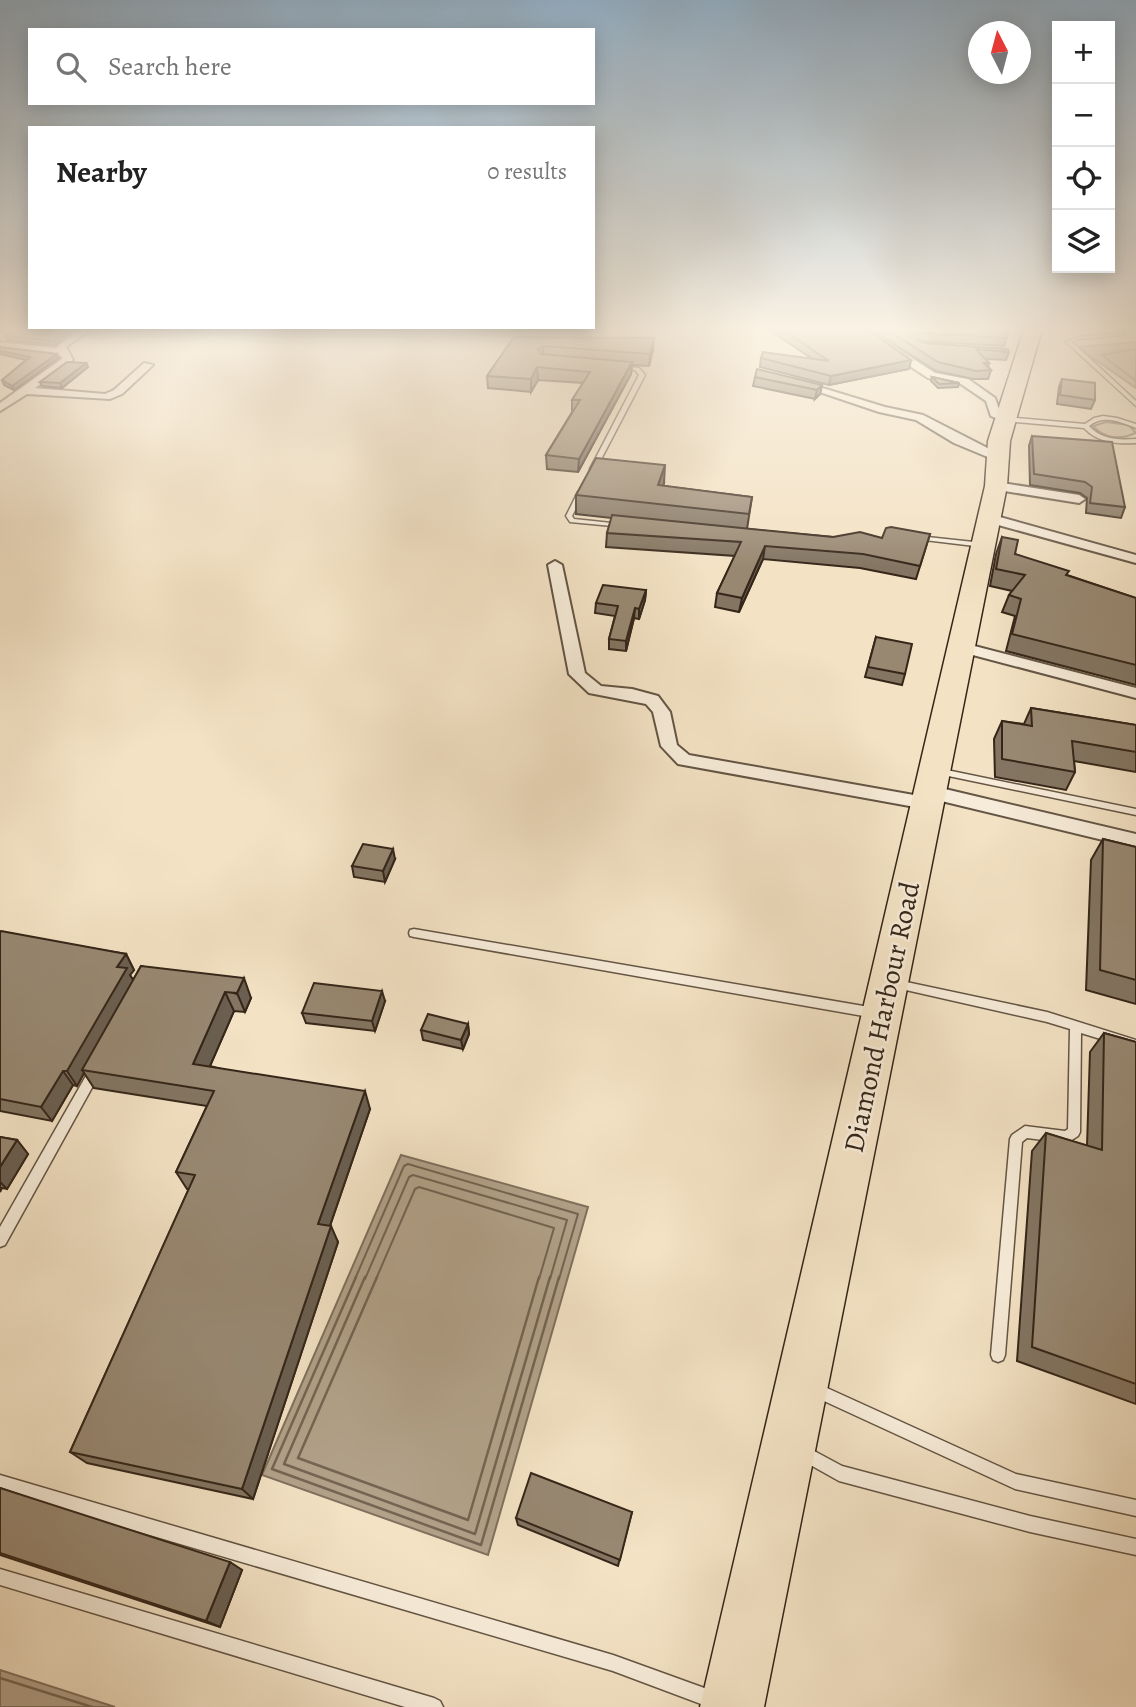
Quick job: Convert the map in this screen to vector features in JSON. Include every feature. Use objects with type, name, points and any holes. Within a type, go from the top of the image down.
[{"type":"highway","name":"Diamond Harbour Road","points":[[732,1707],[1010,409]]},
{"type":"street","points":[[879,409],[919,416],[958,439],[994,485],[1136,559]]},
{"type":"street","points":[[993,409],[994,485]]},
{"type":"street","points":[[994,485],[1079,499]]},
{"type":"street","points":[[555,565],[577,674],[587,687],[602,693],[652,700],[660,709],[667,744],[672,754],[684,760],[929,786],[1136,830]]},
{"type":"street","points":[[959,647],[1136,694]]},
{"type":"street","points":[[929,786],[1136,841]]},
{"type":"lane","points":[[588,477],[624,409]]},
{"type":"lane","points":[[908,537],[1100,418],[1134,424]]},
{"type":"lane","points":[[1086,426],[1091,433],[1106,439],[1136,441]]},
{"type":"lane","points":[[582,489],[569,516],[572,521],[627,526]]},
{"type":"lane","points":[[929,786],[1136,812]]},
{"type":"lane","points":[[414,933],[886,998],[1008,1007],[1136,1045]]},
{"type":"lane","points":[[998,1355],[1016,1139],[1025,1132],[1067,1137],[1074,1132],[1076,1026]]},
{"type":"lane","points":[[0,1240],[98,1065]]},
{"type":"lane","points":[[803,1384],[1015,1481],[1136,1507]]},
{"type":"lane","points":[[790,1446],[839,1473],[1030,1524],[1136,1547]]},
{"type":"lane","points":[[0,1483],[613,1663],[732,1707]]},
{"type":"lane","points":[[0,1577],[434,1707]]},
{"type":"shaded area","points":[[1106,422],[1129,425],[1136,433],[1113,437],[1102,434],[1093,426]]},
{"type":"water","points":[[401,1155],[588,1207],[488,1555],[262,1475]]},
{"type":"water","points":[[0,1670],[115,1707],[0,1707]]},
{"type":"building","points":[[575,409],[607,409],[579,459],[546,455]]},
{"type":"building","points":[[1032,436],[1112,442],[1125,507],[1090,503],[1092,487],[1085,482],[1034,474]]},
{"type":"building","points":[[596,458],[665,465],[658,485],[752,497],[749,514],[576,495]]},
{"type":"building","points":[[612,515],[833,537],[860,532],[882,538],[886,528],[891,527],[930,534],[920,566],[863,554],[765,546],[742,598],[717,593],[741,542],[607,533]]},
{"type":"building","points":[[1002,537],[1018,540],[1015,554],[1069,571],[1066,575],[1136,598],[1136,665],[1012,634],[1021,599],[1009,595],[1025,575],[996,569]]},
{"type":"building","points":[[603,585],[646,590],[639,609],[635,608],[626,641],[609,639],[618,606],[596,603]]},
{"type":"building","points":[[876,637],[912,644],[905,674],[868,667]]},
{"type":"building","points":[[1031,708],[1136,725],[1136,752],[1072,741],[1075,772],[1002,759],[1002,721],[1032,726]]},
{"type":"building","points":[[1103,839],[1136,847],[1136,980],[1100,970]]},
{"type":"building","points":[[363,844],[393,849],[383,871],[352,866]]},
{"type":"building","points":[[1,931],[126,954],[117,967],[127,968],[67,1071],[63,1071],[41,1107],[0,1099]]},
{"type":"building","points":[[141,966],[244,978],[237,993],[225,992],[193,1064],[365,1091],[318,1224],[331,1226],[242,1489],[70,1452],[195,1175],[176,1172],[214,1091],[82,1070]]},
{"type":"building","points":[[314,983],[382,991],[372,1021],[302,1013]]},
{"type":"building","points":[[428,1014],[468,1024],[461,1040],[421,1030]]},
{"type":"building","points":[[1104,1033],[1136,1042],[1136,1384],[1032,1347],[1046,1133],[1102,1150]]},
{"type":"building","points":[[0,1137],[17,1140],[0,1167]]},
{"type":"building","points":[[531,1473],[632,1512],[620,1560],[516,1518]]},
{"type":"building","points":[[0,1488],[230,1562],[206,1621],[0,1553]]}]
